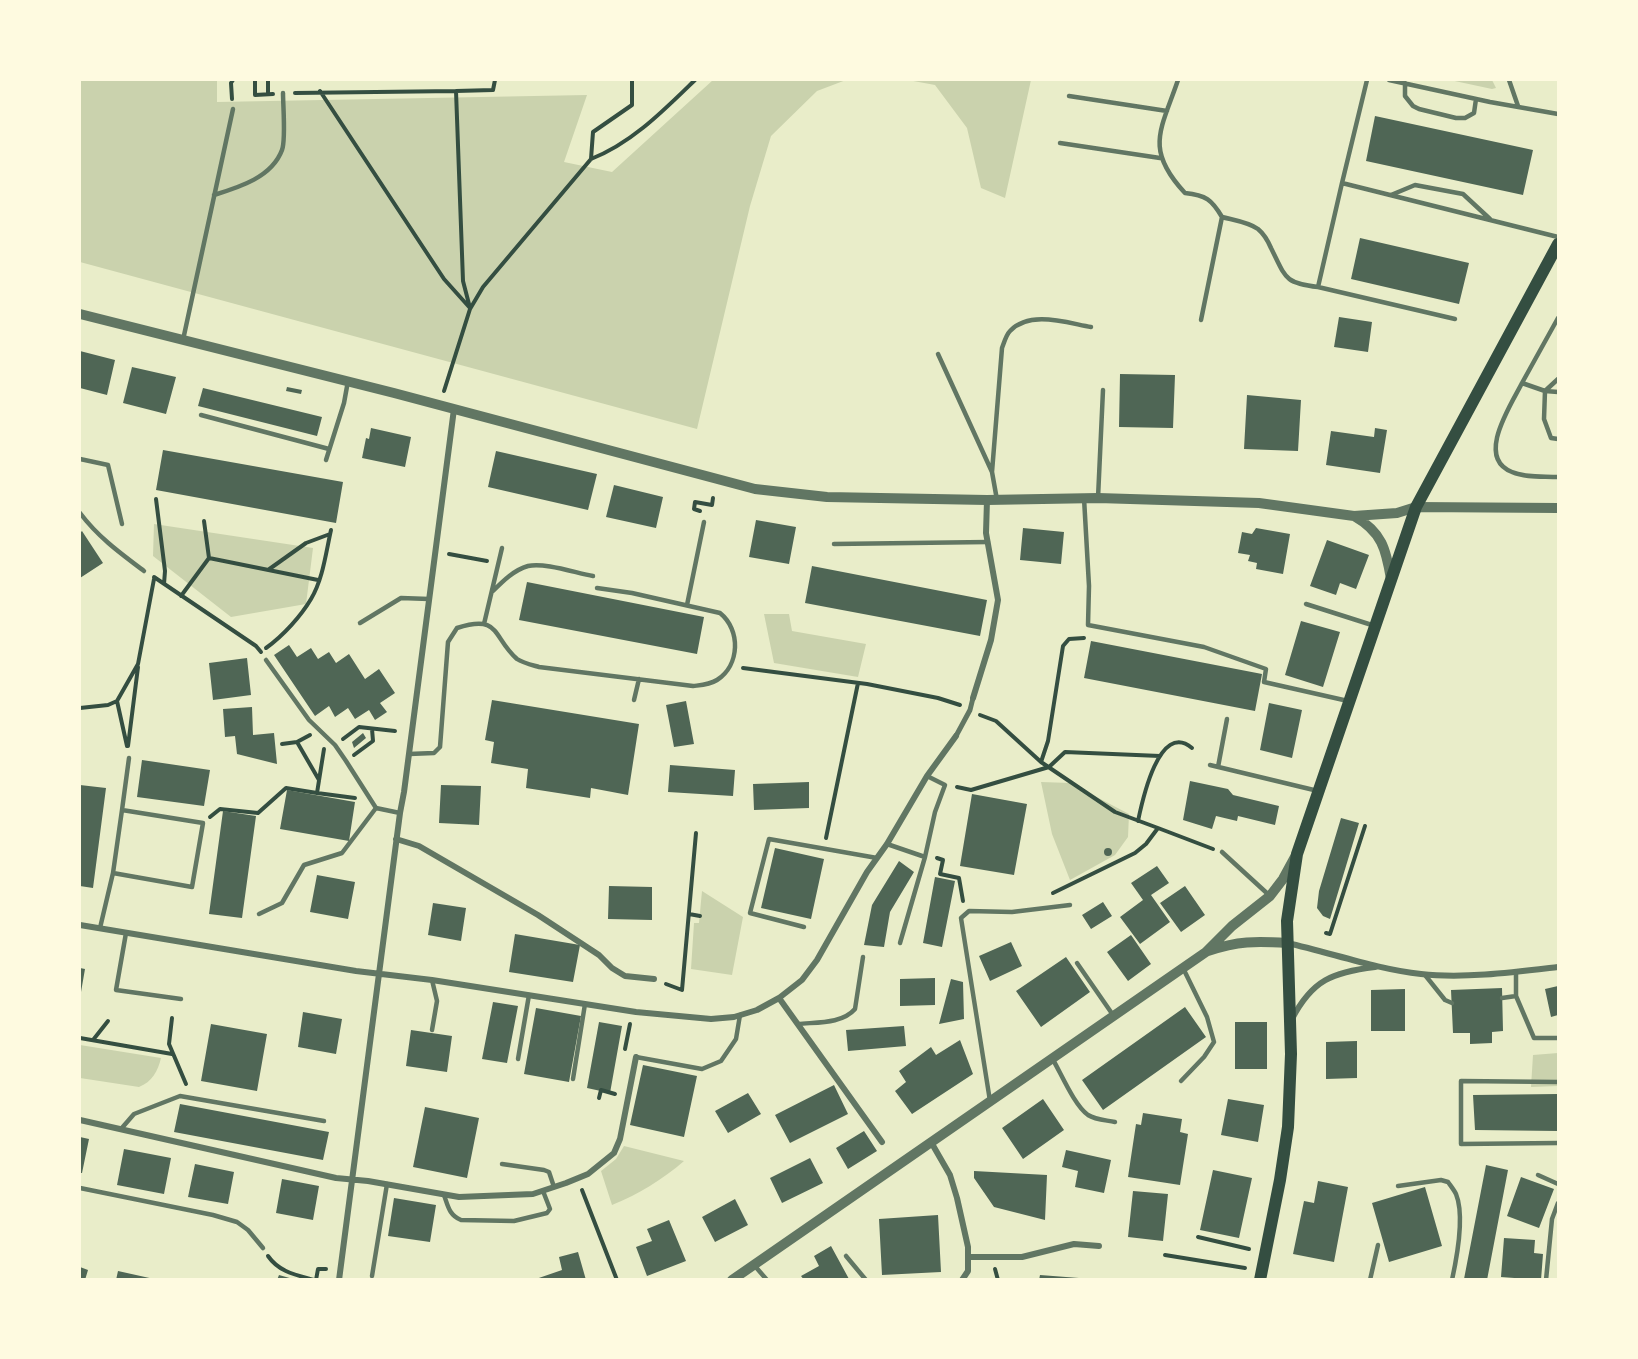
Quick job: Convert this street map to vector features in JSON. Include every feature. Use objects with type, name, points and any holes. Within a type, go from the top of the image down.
[{"type":"main road","points":[[1261,1279],[1288,1127],[1291,1054],[1288,910],[1297,854],[1416,507],[1558,244]]},
{"type":"street","points":[[80,314],[348,381],[755,489],[827,497],[992,500],[1098,498],[1259,503],[1354,516],[1397,513],[1416,507],[1558,508]]},
{"type":"street","points":[[339,1280],[377,974],[409,754],[454,409]]},
{"type":"street","points":[[80,925],[377,974],[432,980],[585,1004],[711,1019],[757,1010],[779,998],[802,980],[817,960],[927,776],[956,736],[970,710],[991,640],[998,600],[986,533],[992,500]]},
{"type":"street","points":[[1354,516],[1369,525],[1382,543],[1391,579]]},
{"type":"street","points":[[396,838],[420,846],[538,915],[599,955],[612,968],[625,975],[654,979]]},
{"type":"street","points":[[732,1280],[1206,952],[1232,926],[1270,896],[1297,854]]},
{"type":"street","points":[[1206,952],[1228,944],[1250,940],[1287,943],[1378,966],[1425,975],[1516,972],[1558,966]]},
{"type":"street","points":[[1290,1022],[1302,1000],[1314,987],[1347,970],[1378,966]]},
{"type":"street","points":[[779,998],[882,1142]]},
{"type":"street","points":[[80,1120],[336,1178],[387,1184],[459,1197],[533,1194],[588,1174],[614,1153],[620,1139],[636,1057]]},
{"type":"street","points":[[931,1142],[950,1175],[957,1198],[968,1247],[968,1271],[962,1280]]},
{"type":"street","points":[[968,1257],[1022,1257],[1074,1244],[1099,1246]]},
{"type":"lane","points":[[1178,80],[1159,140],[1160,158],[1170,178],[1185,193],[1213,202],[1222,218],[1201,320]]},
{"type":"lane","points":[[1318,287],[1367,80]]},
{"type":"lane","points":[[1389,80],[1558,114]]},
{"type":"lane","points":[[1509,80],[1518,106]]},
{"type":"lane","points":[[1405,83],[1405,96],[1413,106],[1456,117],[1465,118],[1474,113],[1476,99]]},
{"type":"lane","points":[[214,195],[241,187],[273,165],[283,148],[283,93]]},
{"type":"lane","points":[[1070,96],[1167,111]]},
{"type":"lane","points":[[183,340],[233,109]]},
{"type":"lane","points":[[1060,143],[1160,158]]},
{"type":"lane","points":[[1342,183],[1558,237]]},
{"type":"lane","points":[[1390,195],[1415,184],[1463,194],[1492,221]]},
{"type":"lane","points":[[1222,218],[1247,224],[1258,230],[1267,239],[1288,280],[1455,319]]},
{"type":"lane","points":[[1558,318],[1522,383],[1497,436],[1497,458],[1511,472],[1521,475],[1558,477]]},
{"type":"lane","points":[[992,500],[992,472],[1002,348],[1010,331],[1026,321],[1045,320],[1092,327]]},
{"type":"lane","points":[[938,354],[992,472]]},
{"type":"lane","points":[[1558,379],[1545,391],[1544,419],[1551,438],[1558,439]]},
{"type":"lane","points":[[326,460],[344,403],[348,381]]},
{"type":"lane","points":[[1522,383],[1545,391],[1558,392]]},
{"type":"lane","points":[[1098,498],[1103,390]]},
{"type":"lane","points":[[201,415],[329,449]]},
{"type":"lane","points":[[80,459],[108,465],[122,524]]},
{"type":"lane","points":[[1084,498],[1089,586],[1088,625],[1204,647],[1266,669],[1264,682],[1349,701]]},
{"type":"lane","points":[[80,513],[92,529],[144,571]]},
{"type":"lane","points":[[687,605],[704,522]]},
{"type":"lane","points":[[834,544],[988,542]]},
{"type":"lane","points":[[484,624],[502,548]]},
{"type":"lane","points":[[493,591],[507,578],[528,566],[594,576]]},
{"type":"lane","points":[[409,754],[434,753],[440,747],[448,642],[457,628],[470,624],[484,624],[500,636],[517,659],[539,667],[693,686],[708,684],[718,679],[730,666],[735,651],[735,635],[729,620],[720,613],[597,588]]},
{"type":"lane","points":[[360,622],[401,598],[429,599]]},
{"type":"lane","points":[[1306,604],[1375,626]]},
{"type":"lane","points":[[266,660],[303,712],[335,745],[376,808],[400,813]]},
{"type":"lane","points":[[634,700],[639,680]]},
{"type":"lane","points":[[1218,767],[1227,719]]},
{"type":"lane","points":[[100,928],[113,873],[129,758]]},
{"type":"lane","points":[[1210,765],[1318,791]]},
{"type":"lane","points":[[900,943],[925,857],[935,812],[945,785],[927,776]]},
{"type":"lane","points":[[259,914],[282,903],[304,865],[342,853],[376,808]]},
{"type":"lane","points":[[113,873],[192,887],[203,823],[122,810]]},
{"type":"lane","points":[[804,927],[750,913],[769,839],[877,858]]},
{"type":"lane","points":[[887,844],[925,857]]},
{"type":"lane","points":[[1222,852],[1270,896]]},
{"type":"lane","points":[[990,1101],[961,918],[965,913],[974,910],[1012,912],[1070,905]]},
{"type":"lane","points":[[126,933],[116,990],[181,999]]},
{"type":"lane","points":[[798,1024],[836,1020],[853,1012],[863,957]]},
{"type":"lane","points":[[1077,963],[1114,1016]]},
{"type":"lane","points":[[1181,1081],[1204,1058],[1214,1042],[1208,1017],[1183,968]]},
{"type":"lane","points":[[1516,972],[1516,996],[1534,1038],[1558,1038]]},
{"type":"lane","points":[[1425,975],[1440,995],[1452,1003]]},
{"type":"lane","points":[[432,980],[437,1001],[432,1030]]},
{"type":"lane","points":[[518,1059],[529,995]]},
{"type":"lane","points":[[1502,999],[1516,996]]},
{"type":"lane","points":[[573,1079],[585,1004]]},
{"type":"lane","points":[[636,1057],[702,1070],[721,1061],[736,1039],[740,1015]]},
{"type":"lane","points":[[1052,1058],[1080,1107],[1088,1115],[1100,1120],[1115,1122]]},
{"type":"lane","points":[[1558,1082],[1461,1081],[1461,1143],[1558,1143]]},
{"type":"lane","points":[[121,1130],[134,1114],[180,1096],[324,1121]]},
{"type":"lane","points":[[502,1164],[549,1172],[554,1187]]},
{"type":"lane","points":[[1538,1175],[1558,1184]]},
{"type":"lane","points":[[1398,1186],[1441,1180],[1448,1182],[1456,1194],[1459,1213],[1458,1251],[1452,1280]]},
{"type":"lane","points":[[372,1276],[387,1184]]},
{"type":"lane","points":[[80,1188],[237,1222],[248,1230],[262,1248]]},
{"type":"lane","points":[[444,1195],[453,1217],[461,1220],[514,1221],[541,1216],[549,1211],[543,1191]]},
{"type":"lane","points":[[1546,1280],[1552,1219],[1558,1203]]},
{"type":"lane","points":[[1370,1280],[1378,1245]]},
{"type":"lane","points":[[846,1256],[866,1280]]},
{"type":"lane","points":[[754,1265],[767,1280]]},
{"type":"path","points":[[233,80],[231,83],[233,109]]},
{"type":"path","points":[[255,80],[255,91]]},
{"type":"path","points":[[268,80],[268,94]]},
{"type":"path","points":[[470,309],[444,279],[320,91],[493,90],[495,80]]},
{"type":"path","points":[[591,159],[593,132],[632,105],[632,80]]},
{"type":"path","points":[[444,392],[470,309],[483,287],[591,159],[603,154],[656,118],[695,80]]},
{"type":"path","points":[[456,91],[463,281],[470,309]]},
{"type":"path","points":[[698,510],[694,509],[695,501],[712,505],[713,498]]},
{"type":"path","points":[[156,499],[165,571],[164,584]]},
{"type":"path","points":[[181,596],[209,558],[204,521]]},
{"type":"path","points":[[261,652],[288,628],[312,598],[331,532],[306,543],[268,570]]},
{"type":"path","points":[[449,554],[472,558]]},
{"type":"path","points":[[209,558],[318,580]]},
{"type":"path","points":[[144,571],[256,646],[266,660]]},
{"type":"path","points":[[117,701],[128,750],[138,664],[154,577]]},
{"type":"path","points":[[1041,762],[1047,741],[1063,646],[1069,639],[1086,638],[1088,625]]},
{"type":"path","points":[[80,708],[108,705],[117,701],[138,664]]},
{"type":"path","points":[[730,666],[858,683],[955,702]]},
{"type":"path","points":[[828,825],[858,683]]},
{"type":"path","points":[[982,716],[996,720],[1041,762],[1115,812],[1222,852]]},
{"type":"path","points":[[335,745],[359,727],[395,731]]},
{"type":"path","points":[[358,753],[372,741],[372,729]]},
{"type":"path","points":[[282,744],[297,742],[319,731]]},
{"type":"path","points":[[317,793],[323,754],[328,740]]},
{"type":"path","points":[[297,742],[319,780]]},
{"type":"path","points":[[1138,821],[1146,784],[1164,750],[1177,742],[1186,743],[1192,748]]},
{"type":"path","points":[[945,785],[971,790],[1049,767],[1065,752],[1160,756]]},
{"type":"path","points":[[203,823],[220,809],[258,813],[286,788],[370,800]]},
{"type":"path","points":[[1326,933],[1330,934],[1335,921],[1365,826]]},
{"type":"path","points":[[1044,908],[1046,898],[1135,853],[1146,844],[1158,828]]},
{"type":"path","points":[[654,979],[682,993],[696,832]]},
{"type":"path","points":[[943,863],[940,874],[959,878],[965,913]]},
{"type":"path","points":[[689,914],[700,916]]},
{"type":"path","points":[[172,1018],[169,1044],[186,1084]]},
{"type":"path","points":[[93,1040],[108,1021]]},
{"type":"path","points":[[80,1038],[172,1054]]},
{"type":"path","points":[[599,1098],[601,1090],[615,1094]]},
{"type":"path","points":[[578,1178],[617,1280]]},
{"type":"path","points":[[1198,1237],[1249,1249]]},
{"type":"path","points":[[262,1248],[278,1267],[290,1274],[315,1280],[318,1269],[326,1269]]},
{"type":"path","points":[[1166,1256],[1245,1268]]},
{"type":"green space","points":[[80,80],[217,80],[217,102],[587,95],[564,162],[612,172],[713,80],[846,80],[817,91],[771,136],[750,206],[697,429],[80,262]]},
{"type":"green space","points":[[908,80],[1031,80],[1005,198],[981,188],[967,128],[935,85]]},
{"type":"green space","points":[[1450,80],[1492,80],[1496,88],[1492,89]]},
{"type":"green space","points":[[154,524],[313,548],[306,604],[231,617],[153,556]]},
{"type":"green space","points":[[764,614],[789,614],[792,631],[866,644],[858,677],[774,663]]},
{"type":"green space","points":[[1041,782],[1070,783],[1129,814],[1128,837],[1115,855],[1070,880],[1052,834]]},
{"type":"green space","points":[[702,891],[743,917],[732,975],[691,969],[694,923],[699,923]]},
{"type":"green space","points":[[80,1045],[161,1058],[154,1076],[139,1087],[80,1078]]},
{"type":"green space","points":[[1558,1053],[1558,1086],[1531,1087],[1533,1055]]},
{"type":"green space","points":[[624,1146],[684,1161],[650,1186],[612,1205],[601,1171],[616,1159]]},
{"type":"building","points":[[1375,116],[1533,150],[1523,195],[1366,161]]},
{"type":"building","points":[[1360,238],[1469,263],[1459,304],[1351,279]]},
{"type":"building","points":[[1339,317],[1372,322],[1368,352],[1334,347]]},
{"type":"building","points":[[80,351],[115,360],[107,395],[80,388]]},
{"type":"building","points":[[132,367],[176,377],[166,414],[123,403]]},
{"type":"building","points":[[1120,374],[1175,375],[1173,428],[1119,427]]},
{"type":"building","points":[[287,387],[302,390],[301,394],[286,391]]},
{"type":"building","points":[[203,388],[322,417],[317,436],[198,406]]},
{"type":"building","points":[[1247,395],[1301,400],[1298,451],[1244,449]]},
{"type":"building","points":[[371,428],[411,437],[405,467],[362,458],[366,438],[369,439]]},
{"type":"building","points":[[1375,428],[1387,430],[1380,473],[1326,465],[1331,431],[1374,437]]},
{"type":"building","points":[[163,450],[343,482],[336,523],[156,490]]},
{"type":"building","points":[[496,451],[597,474],[588,510],[488,487]]},
{"type":"building","points":[[614,485],[663,497],[656,528],[606,517]]},
{"type":"building","points":[[756,520],[796,527],[789,564],[749,557]]},
{"type":"building","points":[[1023,528],[1064,532],[1061,564],[1020,560]]},
{"type":"building","points":[[1256,528],[1290,534],[1283,574],[1256,569],[1257,563],[1248,561],[1250,555],[1238,553],[1242,532],[1252,534]]},
{"type":"building","points":[[82,531],[103,563],[80,578],[80,533]]},
{"type":"building","points":[[1327,540],[1369,555],[1356,589],[1340,583],[1336,595],[1310,586]]},
{"type":"building","points":[[812,566],[987,600],[980,636],[805,603]]},
{"type":"building","points":[[527,582],[704,617],[697,654],[519,620]]},
{"type":"building","points":[[1301,621],[1340,632],[1323,687],[1285,675]]},
{"type":"building","points":[[1091,641],[1262,674],[1255,711],[1084,678]]},
{"type":"building","points":[[289,645],[297,657],[311,648],[318,659],[329,652],[336,663],[349,654],[365,679],[379,669],[395,693],[380,703],[387,712],[375,720],[369,710],[355,719],[348,708],[335,717],[329,706],[315,716],[274,655]]},
{"type":"building","points":[[247,658],[251,695],[213,700],[209,663]]},
{"type":"building","points":[[492,700],[639,724],[628,795],[591,788],[590,798],[526,788],[528,769],[491,763],[494,742],[485,740]]},
{"type":"building","points":[[686,701],[694,744],[674,747],[666,705]]},
{"type":"building","points":[[1269,703],[1302,710],[1292,758],[1260,750]]},
{"type":"building","points":[[252,707],[253,735],[274,733],[277,764],[237,754],[235,736],[225,737],[223,709]]},
{"type":"building","points":[[363,733],[366,738],[354,748],[352,742]]},
{"type":"building","points":[[142,760],[210,770],[204,806],[137,797]]},
{"type":"building","points":[[670,765],[735,770],[733,796],[668,792]]},
{"type":"building","points":[[1190,781],[1228,789],[1233,795],[1279,806],[1275,825],[1238,816],[1237,821],[1216,816],[1212,829],[1183,820]]},
{"type":"building","points":[[809,782],[809,808],[754,810],[753,784]]},
{"type":"building","points":[[80,785],[106,788],[93,888],[80,886]]},
{"type":"building","points":[[441,785],[481,786],[479,825],[439,823]]},
{"type":"building","points":[[287,790],[355,802],[349,841],[280,829]]},
{"type":"building","points":[[972,794],[1027,804],[1014,875],[960,866]]},
{"type":"building","points":[[223,811],[256,816],[242,918],[209,914]]},
{"type":"building","points":[[1341,818],[1359,823],[1330,919],[1323,916],[1317,908],[1319,891]]},
{"type":"building","points":[[775,848],[824,859],[811,919],[761,908]]},
{"type":"building","points":[[1108,848],[1112,852],[1108,856],[1104,852]]},
{"type":"building","points":[[899,861],[914,872],[890,912],[884,947],[864,945],[872,905]]},
{"type":"building","points":[[1157,866],[1169,883],[1151,895],[1170,922],[1140,944],[1120,917],[1143,900],[1131,883]]},
{"type":"building","points":[[317,875],[355,882],[348,919],[310,912]]},
{"type":"building","points":[[935,877],[955,881],[942,947],[923,943]]},
{"type":"building","points":[[609,886],[652,887],[652,920],[608,919]]},
{"type":"building","points":[[1185,886],[1205,915],[1181,932],[1160,903]]},
{"type":"building","points":[[1103,902],[1112,916],[1091,929],[1082,915]]},
{"type":"building","points":[[433,903],[466,908],[461,941],[428,935]]},
{"type":"building","points":[[515,934],[580,945],[573,982],[509,972]]},
{"type":"building","points":[[1131,935],[1151,964],[1128,981],[1107,952]]},
{"type":"building","points":[[1011,942],[1022,966],[990,981],[979,956]]},
{"type":"building","points":[[1066,957],[1090,992],[1041,1027],[1016,991]]},
{"type":"building","points":[[80,968],[85,969],[81,992],[80,992]]},
{"type":"building","points":[[935,978],[935,1005],[900,1006],[900,979]]},
{"type":"building","points":[[951,979],[963,982],[964,1019],[939,1024]]},
{"type":"building","points":[[1558,986],[1558,1015],[1551,1017],[1545,989]]},
{"type":"building","points":[[1502,988],[1503,1031],[1492,1032],[1492,1043],[1470,1044],[1470,1033],[1453,1033],[1451,990]]},
{"type":"building","points":[[1405,989],[1405,1031],[1371,1031],[1371,990]]},
{"type":"building","points":[[493,1002],[518,1006],[507,1063],[482,1059]]},
{"type":"building","points":[[1185,1007],[1206,1037],[1103,1110],[1082,1080]]},
{"type":"building","points":[[536,1008],[581,1016],[569,1082],[524,1074]]},
{"type":"building","points":[[303,1012],[342,1019],[336,1054],[298,1047]]},
{"type":"building","points":[[599,1022],[622,1026],[610,1093],[587,1088]]},
{"type":"building","points":[[1235,1022],[1267,1022],[1267,1069],[1235,1069]]},
{"type":"building","points":[[211,1024],[267,1034],[257,1091],[201,1081]]},
{"type":"building","points":[[904,1026],[906,1046],[848,1051],[846,1030]]},
{"type":"building","points":[[411,1030],[452,1036],[447,1072],[406,1066]]},
{"type":"building","points":[[960,1040],[973,1074],[912,1114],[895,1091],[906,1082],[899,1071],[931,1047],[936,1055]]},
{"type":"building","points":[[1357,1041],[1357,1078],[1326,1079],[1326,1042]]},
{"type":"building","points":[[643,1065],[697,1076],[684,1137],[630,1125]]},
{"type":"building","points":[[834,1085],[848,1114],[790,1143],[775,1115]]},
{"type":"building","points":[[748,1093],[761,1114],[728,1133],[715,1111]]},
{"type":"building","points":[[1558,1094],[1558,1131],[1475,1130],[1473,1095]]},
{"type":"building","points":[[1043,1099],[1064,1130],[1023,1159],[1002,1128]]},
{"type":"building","points":[[1228,1099],[1264,1105],[1258,1142],[1221,1135]]},
{"type":"building","points":[[180,1104],[329,1132],[323,1160],[174,1132]]},
{"type":"building","points":[[425,1107],[479,1118],[467,1178],[413,1167]]},
{"type":"building","points":[[1143,1113],[1182,1119],[1180,1132],[1188,1134],[1180,1185],[1128,1177],[1136,1124],[1141,1125]]},
{"type":"building","points":[[864,1131],[877,1151],[848,1169],[836,1148]]},
{"type":"building","points":[[80,1137],[89,1139],[82,1173],[80,1173]]},
{"type":"building","points":[[124,1149],[171,1158],[164,1194],[117,1185]]},
{"type":"building","points":[[1066,1150],[1111,1160],[1104,1193],[1075,1187],[1078,1171],[1062,1167]]},
{"type":"building","points":[[810,1158],[823,1183],[782,1203],[770,1178]]},
{"type":"building","points":[[195,1164],[234,1172],[228,1204],[188,1197]]},
{"type":"building","points":[[1486,1165],[1508,1170],[1487,1280],[1468,1280],[1464,1279]]},
{"type":"building","points":[[1213,1170],[1252,1178],[1239,1238],[1200,1230]]},
{"type":"building","points":[[974,1171],[1047,1175],[1045,1220],[994,1207],[974,1178]]},
{"type":"building","points":[[1521,1177],[1554,1189],[1539,1228],[1507,1216]]},
{"type":"building","points":[[282,1179],[319,1186],[313,1220],[276,1213]]},
{"type":"building","points":[[1318,1181],[1348,1187],[1334,1262],[1293,1254],[1304,1201],[1314,1203]]},
{"type":"building","points":[[1425,1187],[1442,1246],[1389,1262],[1372,1203]]},
{"type":"building","points":[[1133,1191],[1168,1194],[1163,1241],[1128,1237]]},
{"type":"building","points":[[394,1198],[436,1205],[430,1242],[388,1236]]},
{"type":"building","points":[[735,1199],[748,1225],[715,1242],[702,1217]]},
{"type":"building","points":[[938,1215],[941,1272],[882,1275],[879,1219]]},
{"type":"building","points":[[669,1220],[686,1261],[647,1276],[636,1247],[652,1241],[647,1229]]},
{"type":"building","points":[[1504,1238],[1535,1240],[1534,1253],[1543,1254],[1541,1280],[1501,1277]]},
{"type":"building","points":[[831,1246],[849,1279],[804,1280],[801,1276],[819,1266],[814,1256]]},
{"type":"building","points":[[578,1252],[586,1280],[533,1280],[562,1270],[559,1257]]},
{"type":"building","points":[[80,1267],[88,1270],[85,1280],[80,1280]]},
{"type":"building","points":[[118,1271],[154,1279],[154,1280],[116,1280]]},
{"type":"building","points":[[279,1275],[293,1279],[293,1280],[277,1280]]},
{"type":"building","points":[[1040,1275],[1079,1278],[1079,1280],[1039,1280]]}]
